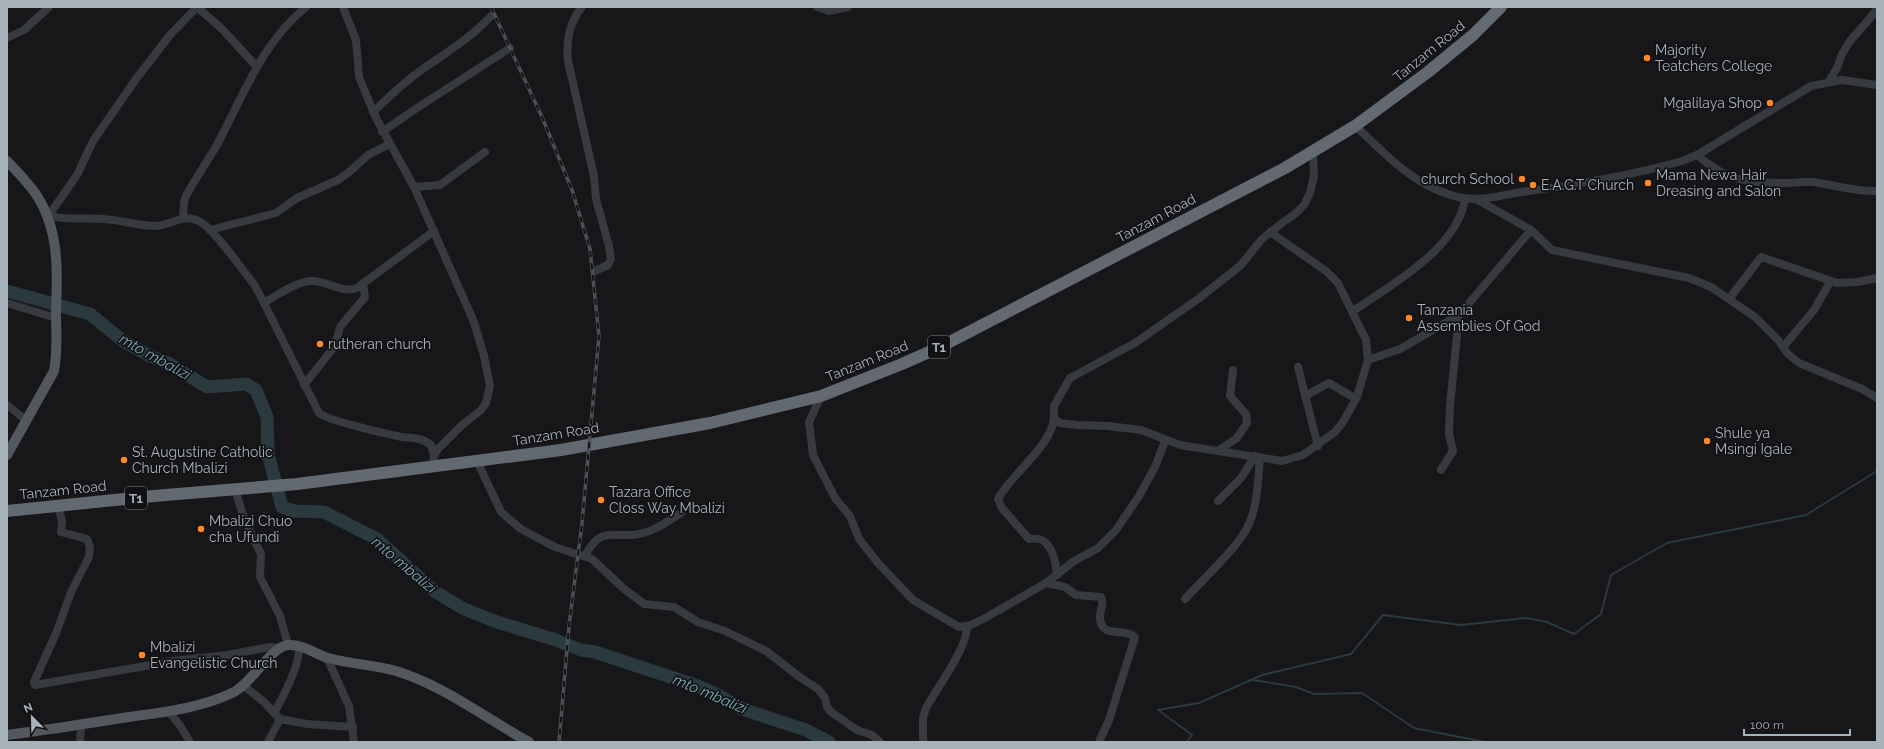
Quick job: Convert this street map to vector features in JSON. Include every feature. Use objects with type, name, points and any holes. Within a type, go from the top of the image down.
[{"type":"highway","name":"Tanzam Road","points":[[7,511],[297,484],[433,461],[477,461],[561,450],[710,423],[821,396],[938,348],[1272,175],[1355,126],[1428,72],[1473,35],[1501,7]]},
{"type":"main road","points":[[7,161],[34,192],[49,217],[56,247],[58,284],[56,314],[57,357],[54,371],[7,455]]},
{"type":"main road","points":[[7,735],[168,712],[204,704],[233,693],[244,686],[284,647],[299,646],[327,658],[358,662],[397,672],[424,682],[457,698],[529,742]]},
{"type":"street","points":[[7,38],[24,30],[49,7]]},
{"type":"street","points":[[256,66],[222,29],[197,7],[170,35],[136,79],[93,141],[77,174],[49,217],[65,219],[118,220],[153,226],[167,224],[184,218],[193,219],[210,230],[253,283],[265,302],[314,405],[322,416],[400,436],[423,440],[431,445],[433,461]]},
{"type":"street","points":[[184,218],[184,202],[186,196],[218,142],[256,66],[279,32],[306,7]]},
{"type":"street","points":[[343,7],[356,40],[359,77],[382,132],[414,187],[474,322],[484,356],[490,386],[489,398],[481,410],[461,426],[433,461]]},
{"type":"street","points":[[582,7],[576,15],[570,28],[567,49],[568,61],[594,176],[596,199],[611,255],[608,265],[595,271]]},
{"type":"street","points":[[817,7],[829,11],[848,7]]},
{"type":"street","points":[[1829,82],[1850,41],[1877,10]]},
{"type":"street","points":[[373,112],[412,77],[460,45],[480,28],[491,16]]},
{"type":"street","points":[[382,132],[416,108],[510,48]]},
{"type":"street","points":[[1355,126],[1378,146],[1393,163],[1408,174],[1434,189],[1464,198],[1476,199],[1558,187],[1630,174],[1682,162],[1811,86],[1842,80],[1877,85]]},
{"type":"street","points":[[210,230],[276,213],[300,196],[338,180],[368,155],[390,144]]},
{"type":"street","points":[[1057,575],[1054,557],[1046,543],[1029,538],[1002,508],[998,499],[1003,490],[1032,457],[1052,427],[1054,406],[1070,378],[1135,343],[1198,299],[1240,266],[1270,232],[1295,214],[1307,199],[1314,176],[1313,151]]},
{"type":"street","points":[[414,187],[440,185],[484,152]]},
{"type":"street","points":[[1696,155],[1721,174],[1741,180],[1774,183],[1813,182],[1853,190],[1877,191]]},
{"type":"street","points":[[1353,311],[1418,266],[1434,252],[1463,208],[1464,198]]},
{"type":"street","points":[[1476,199],[1532,230],[1552,250],[1689,278],[1711,287],[1755,317],[1791,357],[1799,363],[1862,389],[1877,398]]},
{"type":"street","points":[[1368,360],[1400,349],[1459,315],[1532,230]]},
{"type":"street","points":[[265,302],[306,282],[316,282],[347,290],[356,288],[434,231]]},
{"type":"street","points":[[1054,417],[1060,423],[1141,430],[1166,441],[1180,445],[1287,460],[1303,455],[1336,432],[1344,422],[1356,398],[1368,360],[1366,340],[1338,283],[1326,271],[1270,232]]},
{"type":"street","points":[[1729,299],[1761,257],[1830,282],[1848,283],[1877,278]]},
{"type":"street","points":[[1783,347],[1814,310],[1830,282]]},
{"type":"street","points":[[304,384],[335,346],[340,327],[365,297],[364,283]]},
{"type":"street","points":[[7,304],[56,314]]},
{"type":"street","points":[[1441,470],[1453,451],[1449,434],[1459,315]]},
{"type":"street","points":[[1298,367],[1318,446]]},
{"type":"street","points":[[1218,451],[1237,438],[1247,424],[1246,414],[1230,396],[1233,370]]},
{"type":"street","points":[[1305,396],[1329,383],[1348,395],[1356,398]]},
{"type":"street","points":[[821,396],[809,422],[813,455],[835,498],[850,516],[859,539],[878,563],[913,600],[949,623],[959,627],[978,622],[1046,583],[1074,561],[1098,548],[1116,530],[1147,482],[1166,441]]},
{"type":"street","points":[[7,406],[27,421]]},
{"type":"street","points":[[1218,501],[1244,474],[1258,456]]},
{"type":"street","points":[[1185,599],[1247,529],[1255,501],[1258,456]]},
{"type":"street","points":[[477,461],[501,512],[521,529],[555,547],[585,556],[598,563],[623,588],[644,604],[674,607],[698,622],[725,631],[766,651],[801,678],[818,688],[824,698],[826,708],[831,712],[857,730],[872,735],[880,742]]},
{"type":"street","points":[[58,506],[62,519],[61,532],[87,539],[90,543],[90,553],[34,682],[35,685],[174,661],[227,656],[270,647],[284,647],[280,616],[260,577],[261,554],[244,519],[235,489]]},
{"type":"street","points":[[585,556],[591,544],[604,535],[644,533],[681,513]]},
{"type":"street","points":[[1046,583],[1065,587],[1076,595],[1101,597],[1103,602],[1099,616],[1105,629],[1126,633],[1135,637],[1109,720],[1099,742]]},
{"type":"street","points":[[922,742],[922,724],[926,708],[959,652],[967,635],[966,626]]},
{"type":"street","points":[[268,742],[299,655],[299,646]]},
{"type":"street","points":[[327,658],[346,695],[353,727],[354,742]]},
{"type":"street","points":[[244,686],[264,702],[277,716],[307,724],[353,727]]},
{"type":"street","points":[[168,712],[179,724],[190,742]]},
{"type":"street","points":[[80,742],[81,725]]},
{"type":"waterway","name":"mto mbalizi","points":[[7,291],[90,314],[123,341],[150,356],[170,364],[207,387],[246,384],[256,390],[267,417],[268,454],[282,507],[294,511],[324,512],[377,539],[434,591],[464,609],[497,622],[553,639],[581,650],[595,652],[698,686],[720,696],[742,709],[806,730],[829,742]]},
{"type":"waterway","points":[[1187,742],[1192,735],[1158,710],[1199,703],[1262,675],[1351,654],[1383,615],[1461,625],[1527,618],[1547,622],[1574,634],[1601,614],[1611,575],[1667,543],[1806,515],[1877,471]]},
{"type":"waterway","points":[[1253,680],[1296,687],[1314,694],[1362,693],[1414,728],[1485,742]]},
{"type":"waterway","points":[[1554,742],[1564,742]]},
{"type":"railway","points":[[491,7],[542,117],[572,190],[590,249],[599,336],[582,523],[569,626],[559,742]]},
{"type":"place","name":"Majority Teatchers College","points":[[1647,58]]},
{"type":"place","name":"Mgalilaya Shop","points":[[1770,103]]},
{"type":"place","name":"church School","points":[[1522,179]]},
{"type":"place","name":"Mama Newa Hair Dreasing and Salon","points":[[1648,183]]},
{"type":"place","name":"E.A.G.T Church","points":[[1533,185]]},
{"type":"place","name":"Tanzania Assemblies Of God","points":[[1409,318]]},
{"type":"place","name":"rutheran church","points":[[320,344]]},
{"type":"place","name":"Shule ya Msingi Igale","points":[[1707,441]]},
{"type":"place","name":"St. Augustine Catholic Church Mbalizi","points":[[124,460]]},
{"type":"place","name":"Tazara Office Closs Way Mbalizi","points":[[601,500]]},
{"type":"place","name":"Mbalizi Chuo cha Ufundi","points":[[201,529]]},
{"type":"place","name":"Mbalizi Evangelistic Church","points":[[142,655]]}]
